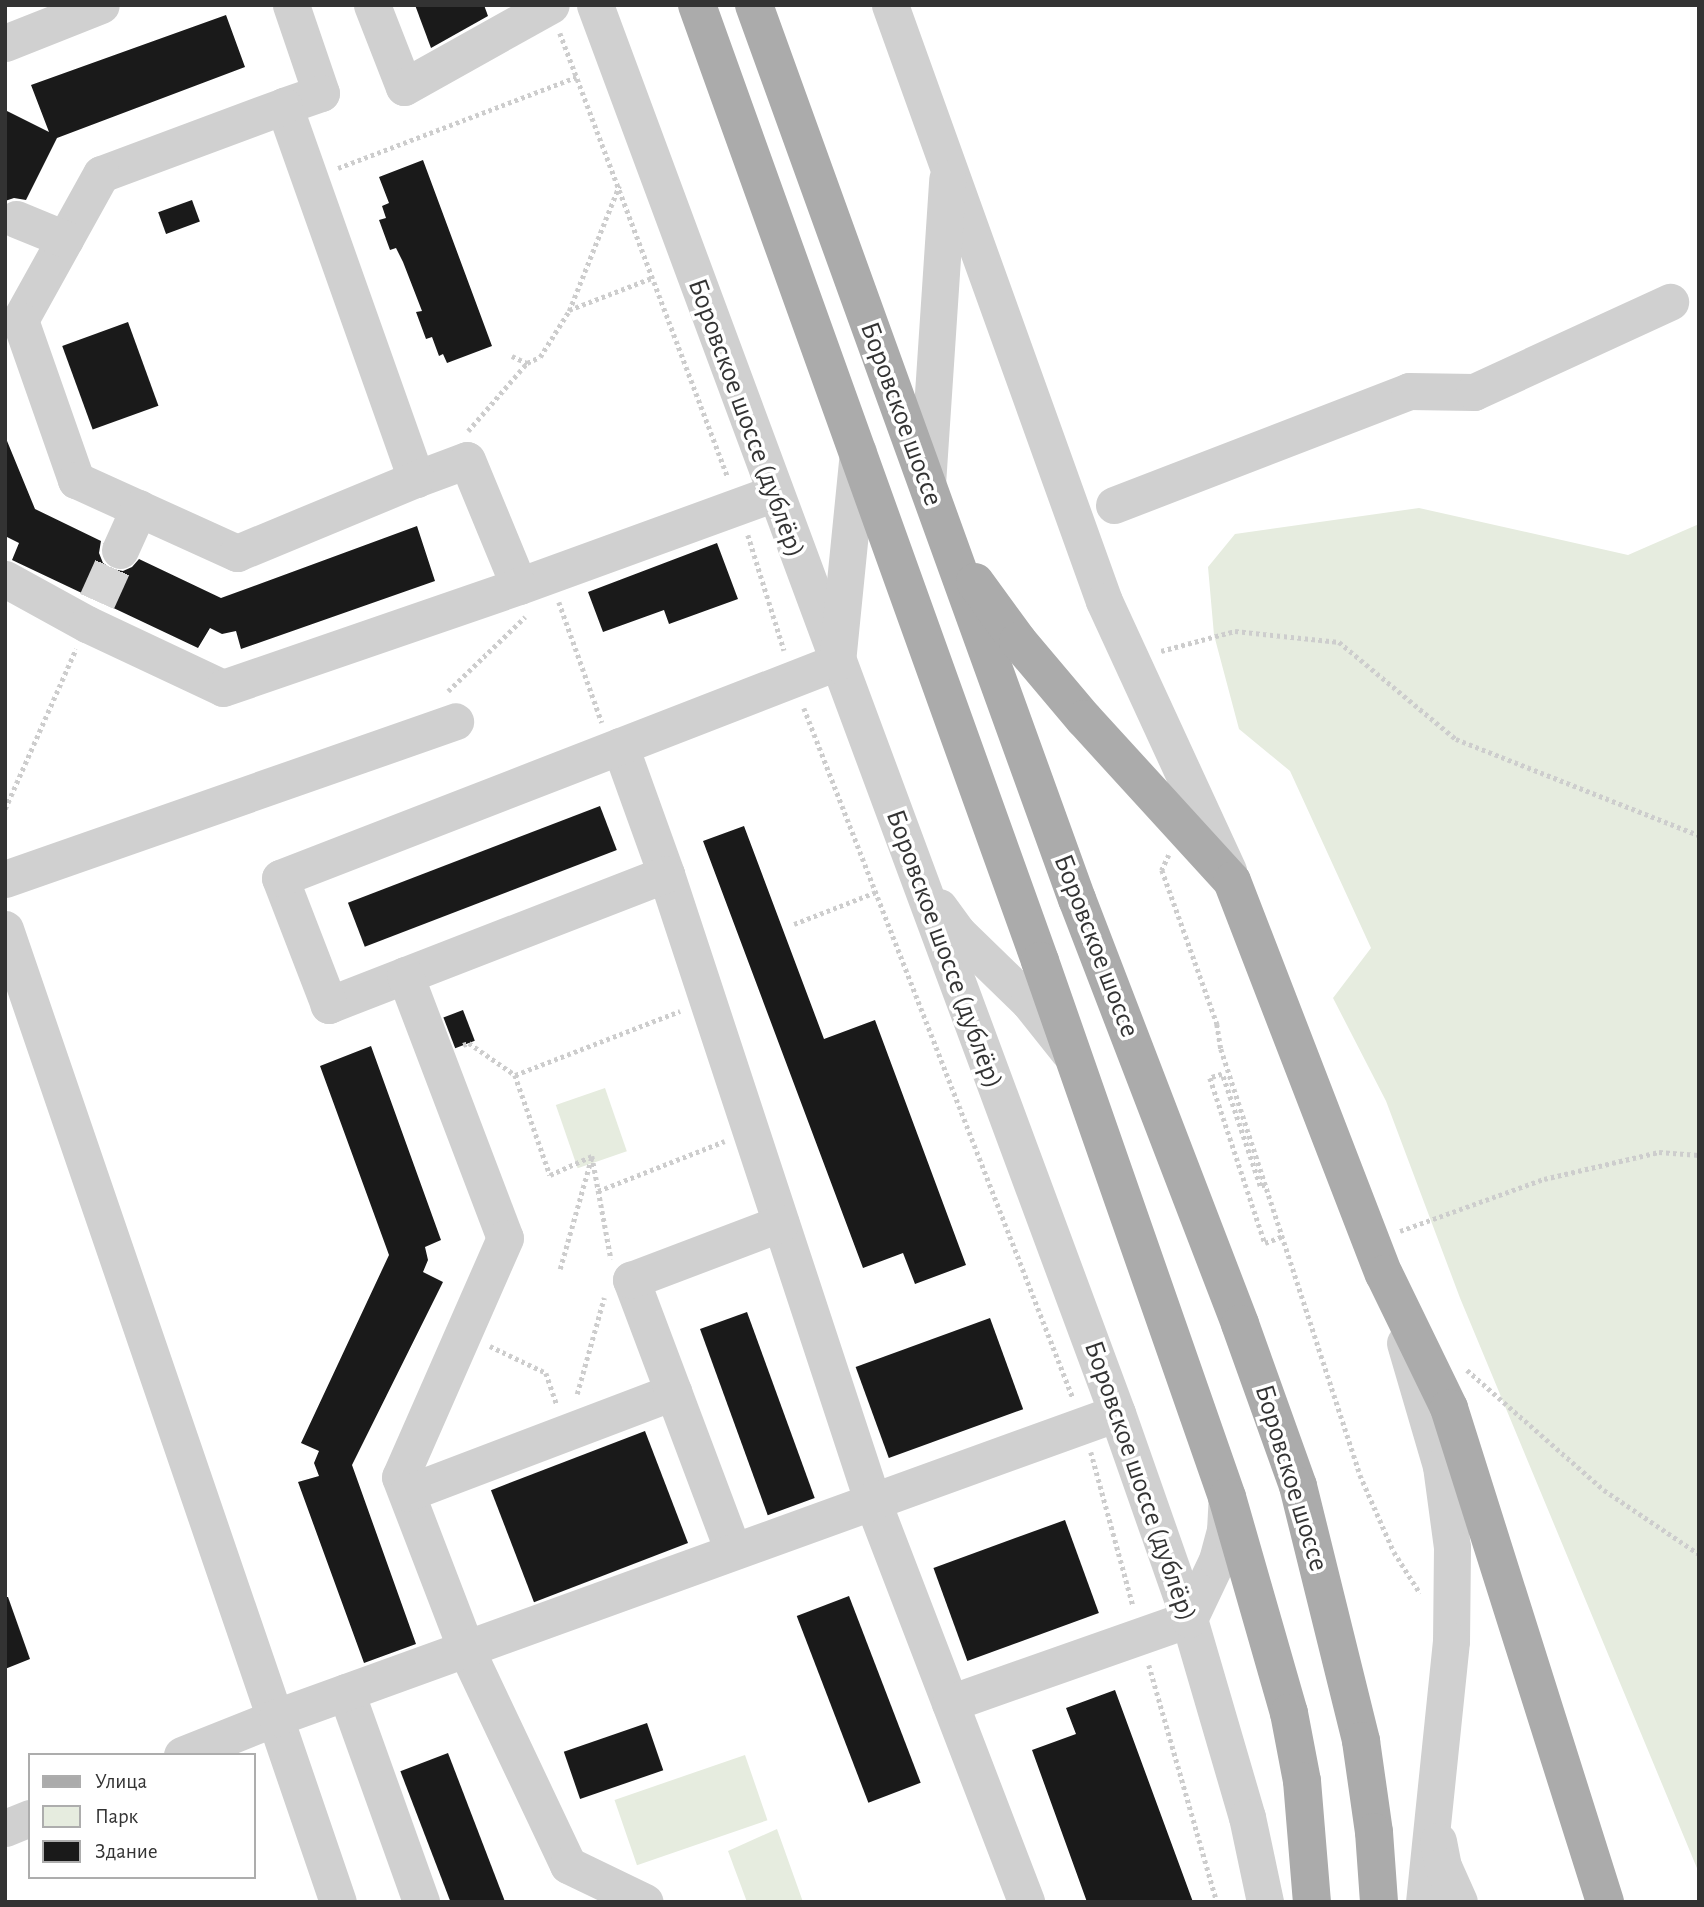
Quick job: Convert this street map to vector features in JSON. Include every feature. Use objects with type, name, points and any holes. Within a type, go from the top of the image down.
[{"type":"main road","name":"Боровское шоссе","points":[[697,5],[1074,1059],[1227,1497],[1289,1713],[1304,1793],[1312,1902]]},
{"type":"main road","name":"Боровское шоссе","points":[[754,5],[1077,899],[1240,1324],[1298,1486],[1362,1741],[1374,1832],[1379,1902]]},
{"type":"main road","points":[[949,546],[1018,641],[1233,881],[1384,1274],[1449,1408],[1605,1902]]},
{"type":"street","points":[[5,43],[101,5]]},
{"type":"street","points":[[291,5],[321,93],[101,174],[20,320],[76,480],[237,553],[467,460],[541,584]]},
{"type":"street","points":[[372,5],[404,87],[554,14]]},
{"type":"street","name":"Боровское шоссе (дублёр)","points":[[594,5],[1117,1413],[1189,1619],[1247,1817],[1265,1902]]},
{"type":"street","points":[[890,5],[1104,601],[1233,881]]},
{"type":"street","points":[[284,106],[415,479]]},
{"type":"street","points":[[927,485],[948,162]]},
{"type":"street","points":[[16,219],[65,239]]},
{"type":"street","points":[[1114,505],[1409,391],[1474,392],[1670,302]]},
{"type":"street","points":[[666,874],[329,1005],[280,878],[837,662],[858,452]]},
{"type":"street","points":[[5,579],[92,612],[223,688],[541,584],[774,494]]},
{"type":"street","points":[[120,550],[139,508]]},
{"type":"street","points":[[5,879],[455,721]]},
{"type":"street","points":[[616,748],[666,874],[872,1500],[1026,1902]]},
{"type":"street","points":[[918,877],[957,932],[1029,1002],[1074,1059]]},
{"type":"street","points":[[5,929],[338,1902]]},
{"type":"street","points":[[405,975],[505,1238],[400,1477],[466,1649],[568,1865],[645,1902]]},
{"type":"street","points":[[733,1551],[631,1280],[780,1223]]},
{"type":"street","points":[[1384,1274],[1441,1466],[1452,1547],[1451,1641],[1424,1902]]},
{"type":"street","points":[[407,1493],[673,1392]]},
{"type":"street","points":[[187,1753],[276,1717],[1117,1413]]},
{"type":"street","points":[[950,1703],[1189,1619],[1217,1560],[1225,1531],[1227,1497]]},
{"type":"street","points":[[346,1692],[421,1902]]},
{"type":"street","points":[[1434,1812],[1443,1866],[1459,1902]]},
{"type":"street","points":[[5,1828],[28,1819]]},
{"type":"path","points":[[554,14],[739,506],[793,680],[1084,1426]]},
{"type":"path","points":[[310,179],[576,78]]},
{"type":"path","points":[[453,466],[456,446],[527,363],[540,357],[569,311],[620,186]]},
{"type":"path","points":[[569,311],[654,277]]},
{"type":"path","points":[[512,356],[527,363]]},
{"type":"path","points":[[455,721],[446,693],[541,584],[616,748]]},
{"type":"path","points":[[5,809],[92,612]]},
{"type":"path","points":[[1153,654],[1235,631],[1339,642],[1456,739],[1699,835]]},
{"type":"path","points":[[1182,827],[1162,870],[1217,1024],[1221,1049],[1360,1475],[1394,1552],[1423,1596]]},
{"type":"path","points":[[794,924],[876,892]]},
{"type":"path","points":[[514,1075],[707,1001]]},
{"type":"path","points":[[436,1057],[469,1043],[514,1075],[550,1175],[592,1156]]},
{"type":"path","points":[[1265,1185],[1260,1186],[1222,1074],[1210,1078],[1265,1243],[1283,1236]]},
{"type":"path","points":[[598,1191],[750,1131]]},
{"type":"path","points":[[1393,1233],[1544,1180],[1659,1152],[1699,1155]]},
{"type":"path","points":[[592,1156],[612,1268]]},
{"type":"path","points":[[560,1269],[592,1156]]},
{"type":"path","points":[[567,1432],[605,1293]]},
{"type":"path","points":[[464,1333],[546,1373],[567,1432]]},
{"type":"path","points":[[1457,1362],[1604,1490],[1699,1554]]},
{"type":"green space","points":[[1419,508],[1628,555],[1699,524],[1699,1873],[1460,1298],[1386,1101],[1333,998],[1371,948],[1290,771],[1239,729],[1214,635],[1208,567],[1235,534]]},
{"type":"green space","points":[[605,1088],[627,1151],[578,1168],[556,1105]]},
{"type":"green space","points":[[745,1755],[767,1820],[637,1865],[615,1800]]},
{"type":"green space","points":[[777,1829],[803,1902],[747,1902],[728,1851]]},
{"type":"building","points":[[415,5],[484,5],[488,16],[431,48]]},
{"type":"building","points":[[226,15],[245,67],[57,138],[26,200],[14,198],[5,201],[5,110],[49,132],[31,85]]},
{"type":"building","points":[[423,160],[492,346],[447,363],[443,354],[439,356],[432,337],[426,339],[416,312],[422,311],[403,262],[396,248],[390,250],[379,220],[386,218],[382,206],[389,203],[379,177]]},
{"type":"building","points":[[192,200],[200,222],[166,234],[158,212]]},
{"type":"building","points":[[128,322],[158,406],[93,430],[62,346]]},
{"type":"building","points":[[5,436],[35,509],[101,541],[99,553],[103,563],[112,569],[123,571],[132,567],[139,559],[221,598],[417,526],[435,581],[241,649],[236,631],[222,634],[210,628],[198,648],[12,560],[19,543],[5,536]]},
{"type":"building","points":[[717,543],[738,599],[669,624],[664,610],[603,632],[588,592]]},
{"type":"building","points":[[600,806],[617,850],[365,947],[348,903]]},
{"type":"building","points":[[744,826],[824,1039],[875,1020],[966,1265],[915,1284],[903,1253],[863,1268],[703,841]]},
{"type":"building","points":[[463,1010],[475,1041],[455,1048],[443,1018]]},
{"type":"building","points":[[371,1046],[441,1240],[425,1247],[428,1260],[423,1272],[443,1282],[352,1465],[416,1644],[364,1663],[298,1482],[319,1476],[314,1463],[319,1451],[301,1443],[389,1255],[320,1066]]},
{"type":"building","points":[[747,1312],[815,1498],[768,1515],[700,1329]]},
{"type":"building","points":[[990,1318],[1023,1409],[889,1458],[856,1367]]},
{"type":"building","points":[[645,1431],[688,1543],[534,1602],[491,1490]]},
{"type":"building","points":[[1065,1520],[1099,1613],[967,1661],[933,1568]]},
{"type":"building","points":[[849,1596],[921,1783],[868,1803],[797,1616]]},
{"type":"building","points":[[5,1597],[8,1597],[30,1659],[5,1669]]},
{"type":"building","points":[[1115,1690],[1193,1902],[1087,1902],[1032,1750],[1076,1734],[1066,1708]]},
{"type":"building","points":[[647,1723],[663,1770],[580,1799],[564,1752]]},
{"type":"building","points":[[448,1753],[505,1901],[451,1902],[400,1771]]},
{"type":"tunnel","points":[[97,601],[120,550]]}]
